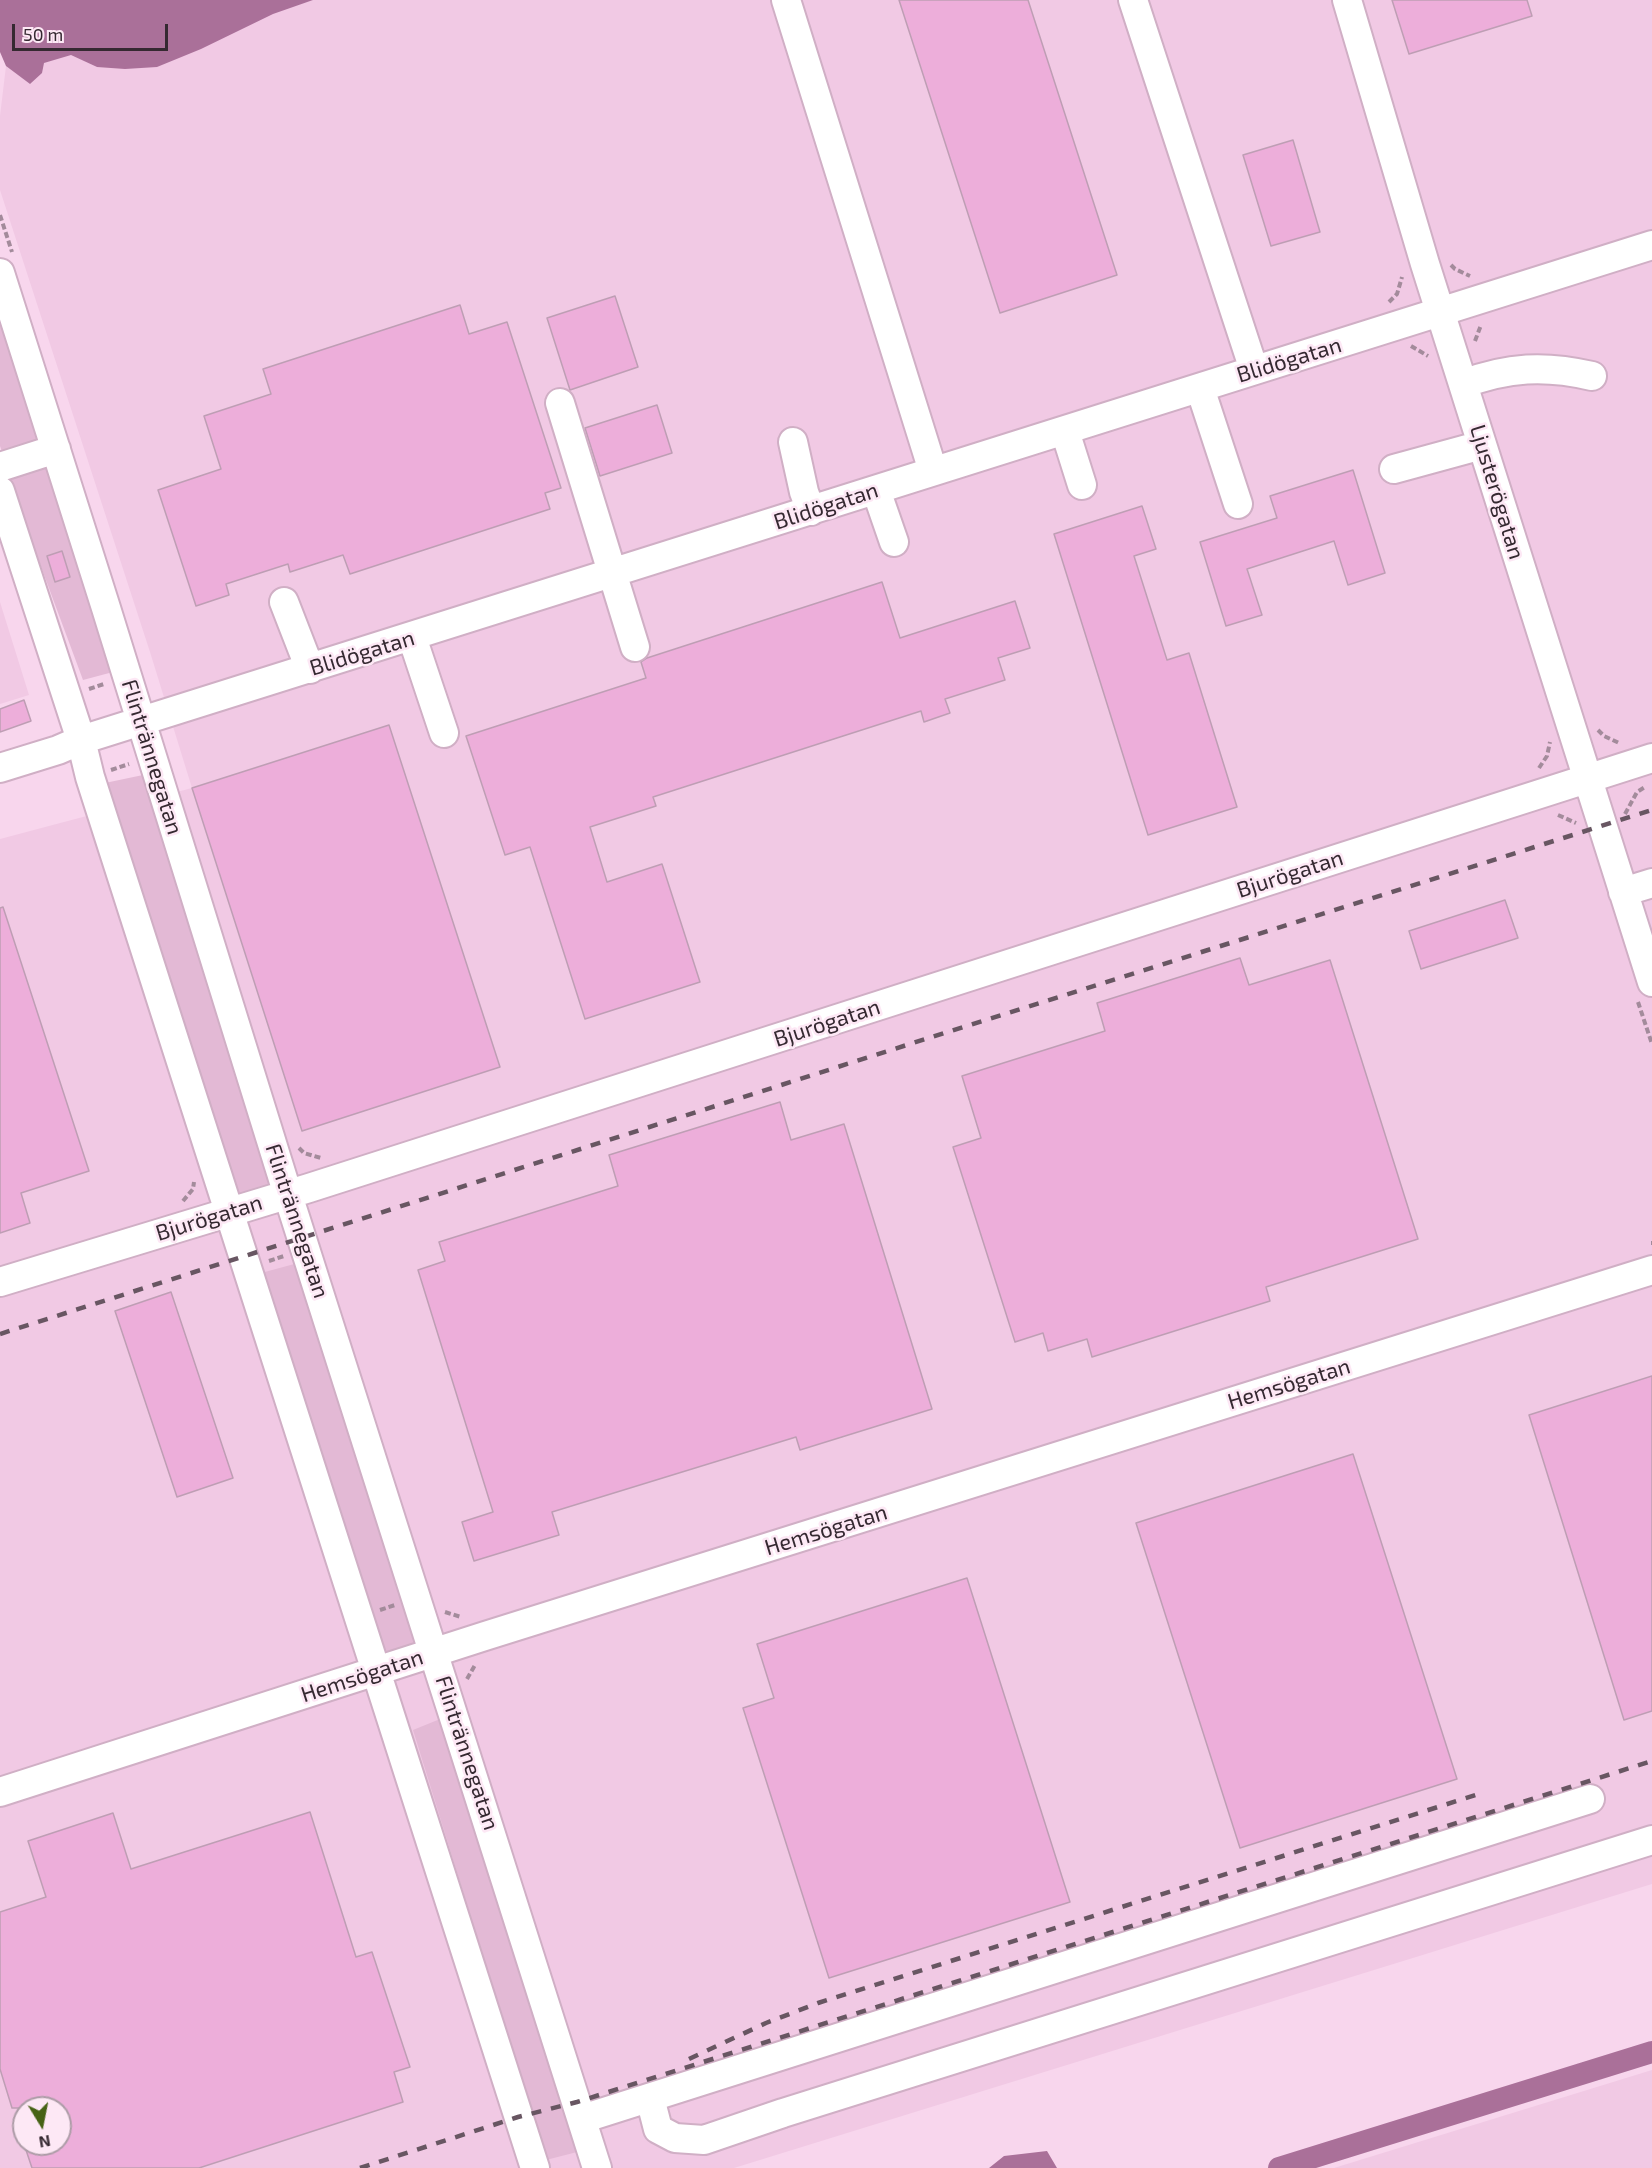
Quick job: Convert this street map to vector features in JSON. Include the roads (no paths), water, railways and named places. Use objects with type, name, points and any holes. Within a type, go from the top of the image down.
[{"type":"street","points":[[786,0],[933,471]]},
{"type":"street","points":[[1133,0],[1254,370]]},
{"type":"street","name":"Ljusterögatan","points":[[1347,0],[1441,312],[1472,380],[1482,445],[1623,892],[1645,991]]},
{"type":"street","name":"Blidögatan","points":[[0,768],[141,721],[1652,245]]},
{"type":"street","name":"Flintrännegatan","points":[[0,273],[288,1194],[597,2168]]},
{"type":"street","points":[[1472,380],[1531,368],[1562,369],[1592,376]]},
{"type":"street","points":[[1200,388],[1238,504]]},
{"type":"street","points":[[560,403],[635,647]]},
{"type":"street","points":[[1065,431],[1067,444],[1082,485]]},
{"type":"street","points":[[794,441],[804,492],[811,511]]},
{"type":"street","points":[[1394,469],[1482,445]]},
{"type":"street","points":[[0,467],[56,449]]},
{"type":"street","points":[[0,490],[81,740],[90,777],[228,1212],[535,2168]]},
{"type":"street","points":[[876,490],[894,542]]},
{"type":"street","points":[[284,602],[310,669]]},
{"type":"street","points":[[412,637],[444,733]]},
{"type":"street","name":"Bjurögatan","points":[[0,1282],[288,1194],[1652,758]]},
{"type":"street","points":[[1623,892],[1652,882]]},
{"type":"street","name":"Hemsögatan","points":[[0,1792],[435,1652],[1652,1252]]},
{"type":"street","points":[[582,2119],[1590,1799]]},
{"type":"street","points":[[650,2098],[658,2129],[675,2138],[704,2140],[783,2113],[1652,1840]]},
{"type":"waterway","points":[[1279,2168],[1652,2052]]},
{"type":"railway","points":[[0,1334],[1652,810]]},
{"type":"railway","points":[[360,2168],[518,2117],[577,2102],[1652,1761]]},
{"type":"railway","points":[[689,2059],[766,2023],[818,2003],[1479,1794]]}]
